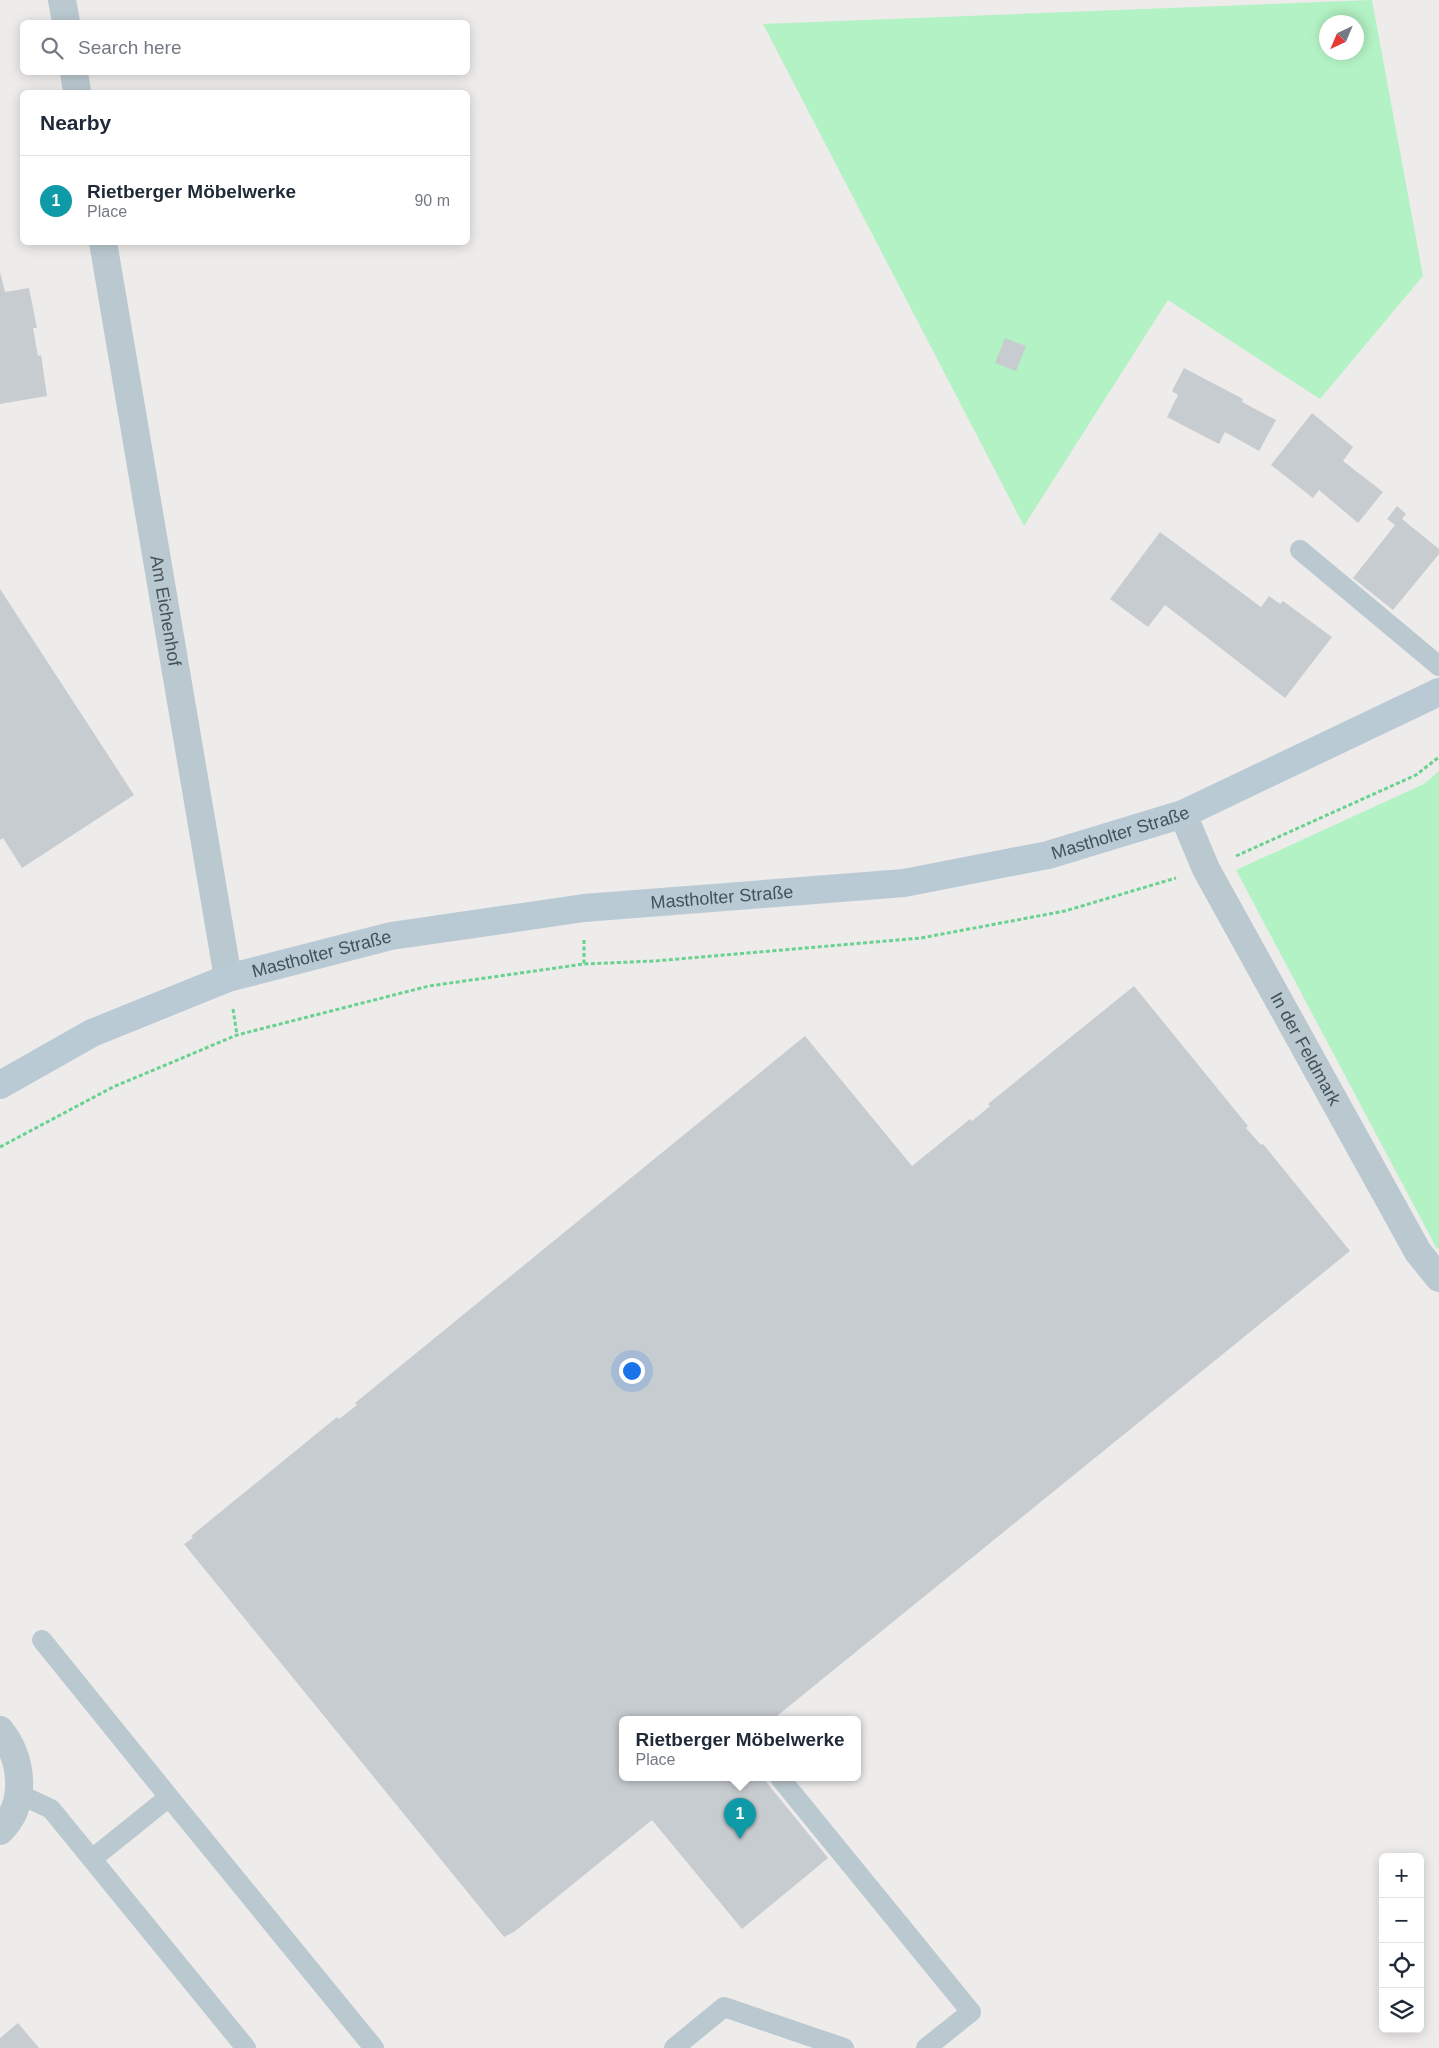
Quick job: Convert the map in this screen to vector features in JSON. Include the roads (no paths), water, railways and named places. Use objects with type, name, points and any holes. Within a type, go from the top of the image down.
[{"type":"main road","name":"Mastholter Straße","points":[[0,1085],[92,1033],[228,978],[392,936],[584,908],[904,883],[1048,855],[1184,814],[1439,692]]},
{"type":"street","points":[[62,0],[66,20]]},
{"type":"street","points":[[74,75],[77,90]]},
{"type":"street","name":"Am Eichenhof","points":[[104,245],[228,978]]},
{"type":"street","name":"In der Feldmark","points":[[1184,814],[1206,869],[1418,1252],[1439,1278]]},
{"type":"street","points":[[0,1730],[7,1740],[18,1765],[19,1794],[9,1822],[0,1831]]},
{"type":"lane","points":[[1300,550],[1439,666]]},
{"type":"lane","points":[[42,1640],[374,2048]]},
{"type":"lane","points":[[782,1781],[971,2012],[926,2048]]},
{"type":"lane","points":[[19,1794],[51,1809],[246,2048]]},
{"type":"lane","points":[[92,1859],[169,1797]]},
{"type":"lane","points":[[674,2048],[724,2007],[844,2048]]},
{"type":"place","name":"Rietberger Möbelwerke","points":[[740,1839]]}]
